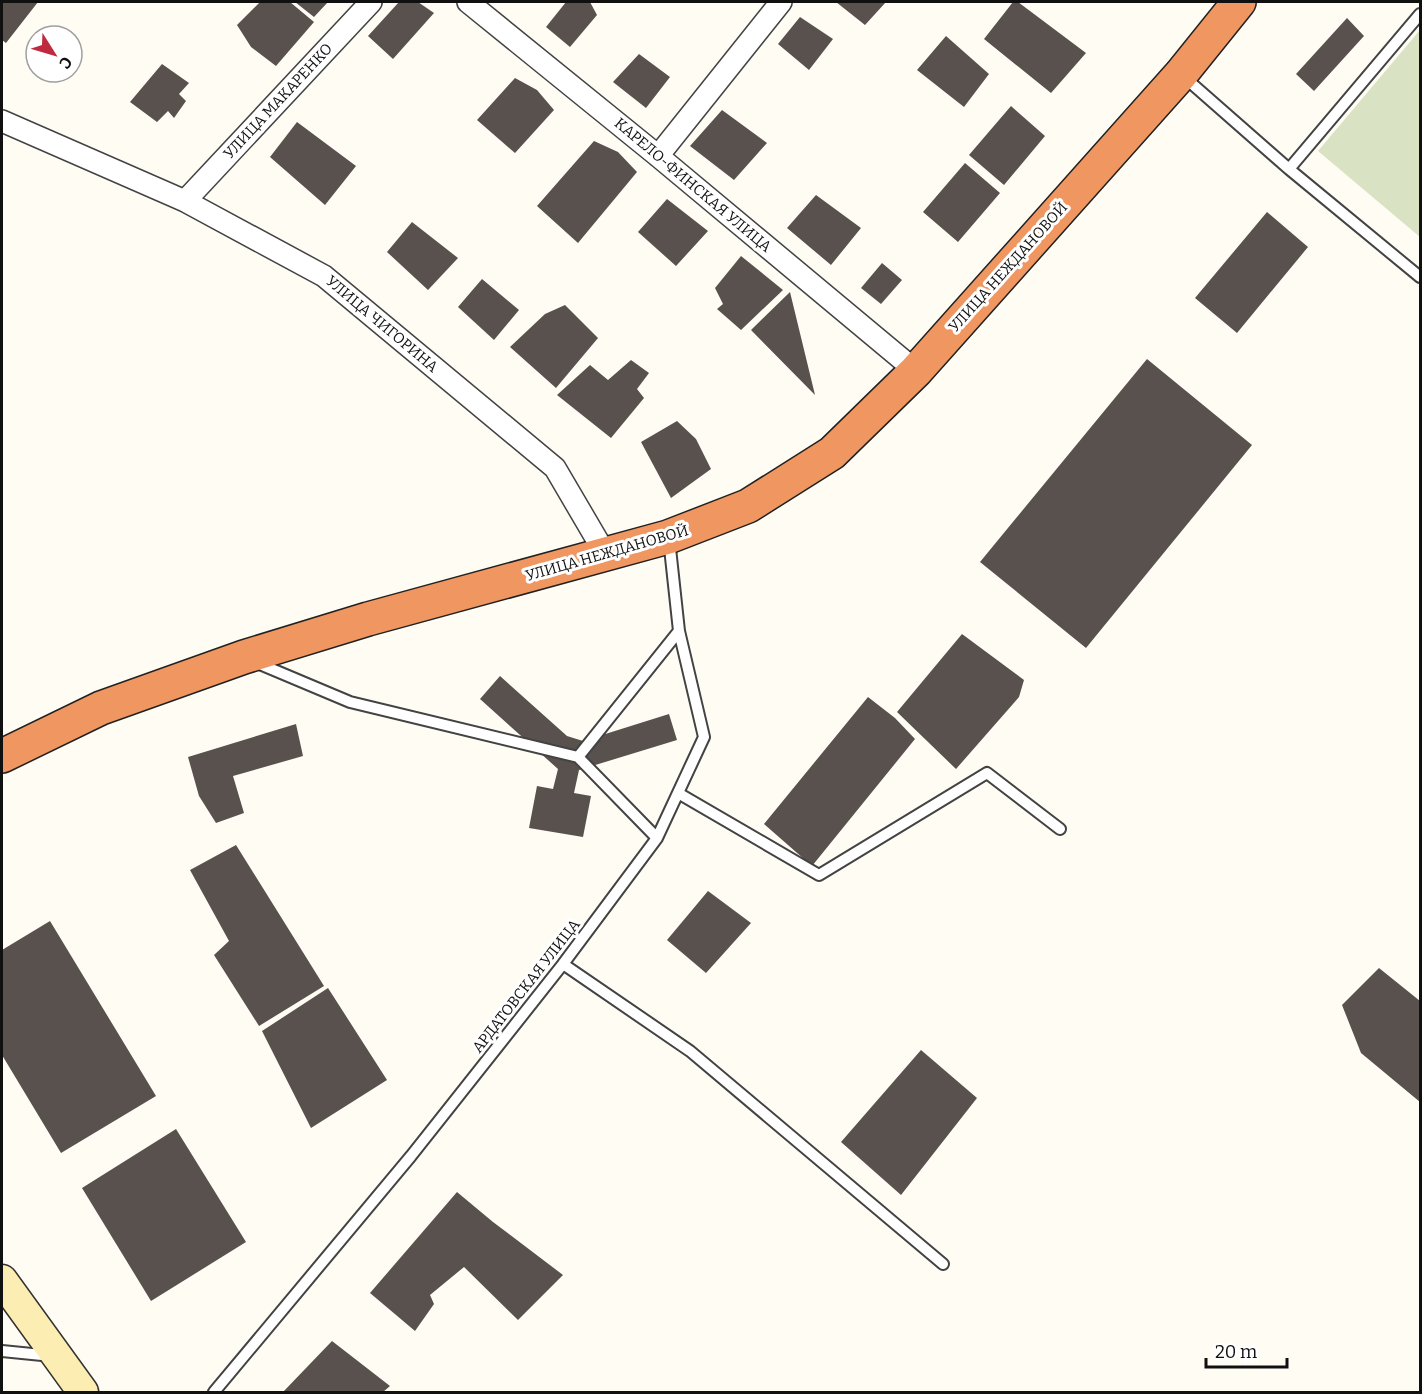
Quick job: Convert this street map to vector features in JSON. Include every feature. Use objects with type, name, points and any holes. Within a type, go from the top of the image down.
[{"type":"highway","name":"УЛИЦА НЕЖДАНОВОЙ","points":[[2,756],[101,708],[243,657],[368,619],[668,537],[748,506],[832,453],[916,371],[1180,74],[1239,2]]},
{"type":"main road","points":[[2,1280],[83,1392]]},
{"type":"street","name":"УЛИЦА МАКАРЕНКО","points":[[185,201],[371,2]]},
{"type":"street","name":"КАРЕЛО-ФИНСКАЯ УЛИЦА","points":[[468,2],[658,156],[916,371]]},
{"type":"street","points":[[658,156],[781,2]]},
{"type":"street","name":"УЛИЦА ЧИГОРИНА","points":[[2,121],[185,201],[324,276],[555,468],[606,555]]},
{"type":"lane","points":[[1289,169],[1420,14]]},
{"type":"lane","points":[[1180,74],[1289,169],[1420,277]]},
{"type":"lane","name":"АРДАТОВСКАЯ УЛИЦА","points":[[214,1392],[411,1156],[563,964],[657,838],[704,737],[680,631],[668,537]]},
{"type":"lane","points":[[578,757],[680,631]]},
{"type":"lane","points":[[243,657],[350,702],[578,757],[657,838]]},
{"type":"lane","points":[[678,793],[819,875],[987,773],[1060,829]]},
{"type":"lane","points":[[563,964],[690,1051],[943,1264]]},
{"type":"lane","points":[[2,1351],[57,1356]]},
{"type":"green space","points":[[1420,30],[1420,237],[1318,151]]},
{"type":"building","points":[[2,2],[38,2],[6,43],[2,40]]},
{"type":"building","points":[[260,2],[290,2],[314,22],[276,66],[251,47],[237,25]]},
{"type":"building","points":[[295,2],[328,2],[314,17]]},
{"type":"building","points":[[399,2],[418,2],[434,13],[393,59],[368,36]]},
{"type":"building","points":[[566,2],[590,2],[597,15],[570,47],[546,27]]},
{"type":"building","points":[[836,2],[886,2],[865,25]]},
{"type":"building","points":[[1013,2],[1018,2],[1086,53],[1051,93],[984,39]]},
{"type":"building","points":[[800,17],[833,39],[809,70],[778,44]]},
{"type":"building","points":[[1347,18],[1364,36],[1314,91],[1296,74]]},
{"type":"building","points":[[946,36],[989,74],[964,107],[917,70]]},
{"type":"building","points":[[639,54],[670,77],[646,108],[613,82]]},
{"type":"building","points":[[162,64],[189,83],[179,94],[186,101],[174,118],[168,111],[157,122],[130,102]]},
{"type":"building","points":[[515,78],[537,90],[554,110],[515,153],[477,120]]},
{"type":"building","points":[[1011,106],[1045,136],[1004,185],[969,155]]},
{"type":"building","points":[[722,110],[767,143],[734,180],[690,146]]},
{"type":"building","points":[[297,122],[356,166],[325,205],[270,157]]},
{"type":"building","points":[[594,141],[618,152],[637,172],[578,243],[537,206]]},
{"type":"building","points":[[965,163],[1000,193],[958,242],[923,212]]},
{"type":"building","points":[[816,195],[861,228],[831,265],[787,228]]},
{"type":"building","points":[[667,199],[708,231],[676,266],[638,232]]},
{"type":"building","points":[[1267,212],[1308,247],[1237,333],[1195,298]]},
{"type":"building","points":[[412,222],[458,258],[428,290],[387,252]]},
{"type":"building","points":[[741,256],[783,290],[741,330],[717,309],[723,304],[715,288]]},
{"type":"building","points":[[882,263],[902,280],[881,304],[861,288]]},
{"type":"building","points":[[482,279],[519,310],[494,340],[458,307]]},
{"type":"building","points":[[790,292],[815,395],[751,330]]},
{"type":"building","points":[[565,305],[598,338],[556,388],[510,347],[545,314]]},
{"type":"building","points":[[1147,359],[1252,445],[1086,648],[980,562]]},
{"type":"building","points":[[631,360],[649,373],[637,389],[644,398],[611,438],[557,395],[590,365],[608,380]]},
{"type":"building","points":[[677,421],[696,439],[711,469],[671,498],[641,442]]},
{"type":"building","points":[[962,634],[1024,680],[1019,697],[956,769],[897,712]]},
{"type":"building","points":[[500,676],[567,736],[583,741],[669,714],[677,740],[579,770],[574,793],[591,796],[583,837],[529,828],[537,786],[553,789],[558,769],[480,699]]},
{"type":"building","points":[[868,697],[895,718],[915,739],[812,866],[764,824]]},
{"type":"building","points":[[296,724],[303,756],[233,776],[244,813],[216,823],[199,796],[188,757]]},
{"type":"building","points":[[236,845],[324,986],[259,1026],[214,955],[229,941],[190,870]]},
{"type":"building","points":[[708,891],[751,923],[706,973],[667,940]]},
{"type":"building","points":[[50,921],[156,1096],[61,1153],[2,1055],[2,950]]},
{"type":"building","points":[[1379,968],[1420,1001],[1420,1102],[1361,1053],[1342,1005]]},
{"type":"building","points":[[328,988],[387,1080],[311,1128],[262,1031]]},
{"type":"building","points":[[921,1050],[977,1098],[901,1195],[841,1142]]},
{"type":"building","points":[[176,1129],[246,1242],[151,1301],[82,1188]]},
{"type":"building","points":[[457,1192],[563,1275],[518,1320],[464,1267],[430,1295],[434,1304],[415,1331],[370,1293]]},
{"type":"building","points":[[332,1341],[390,1386],[383,1392],[283,1392]]}]
